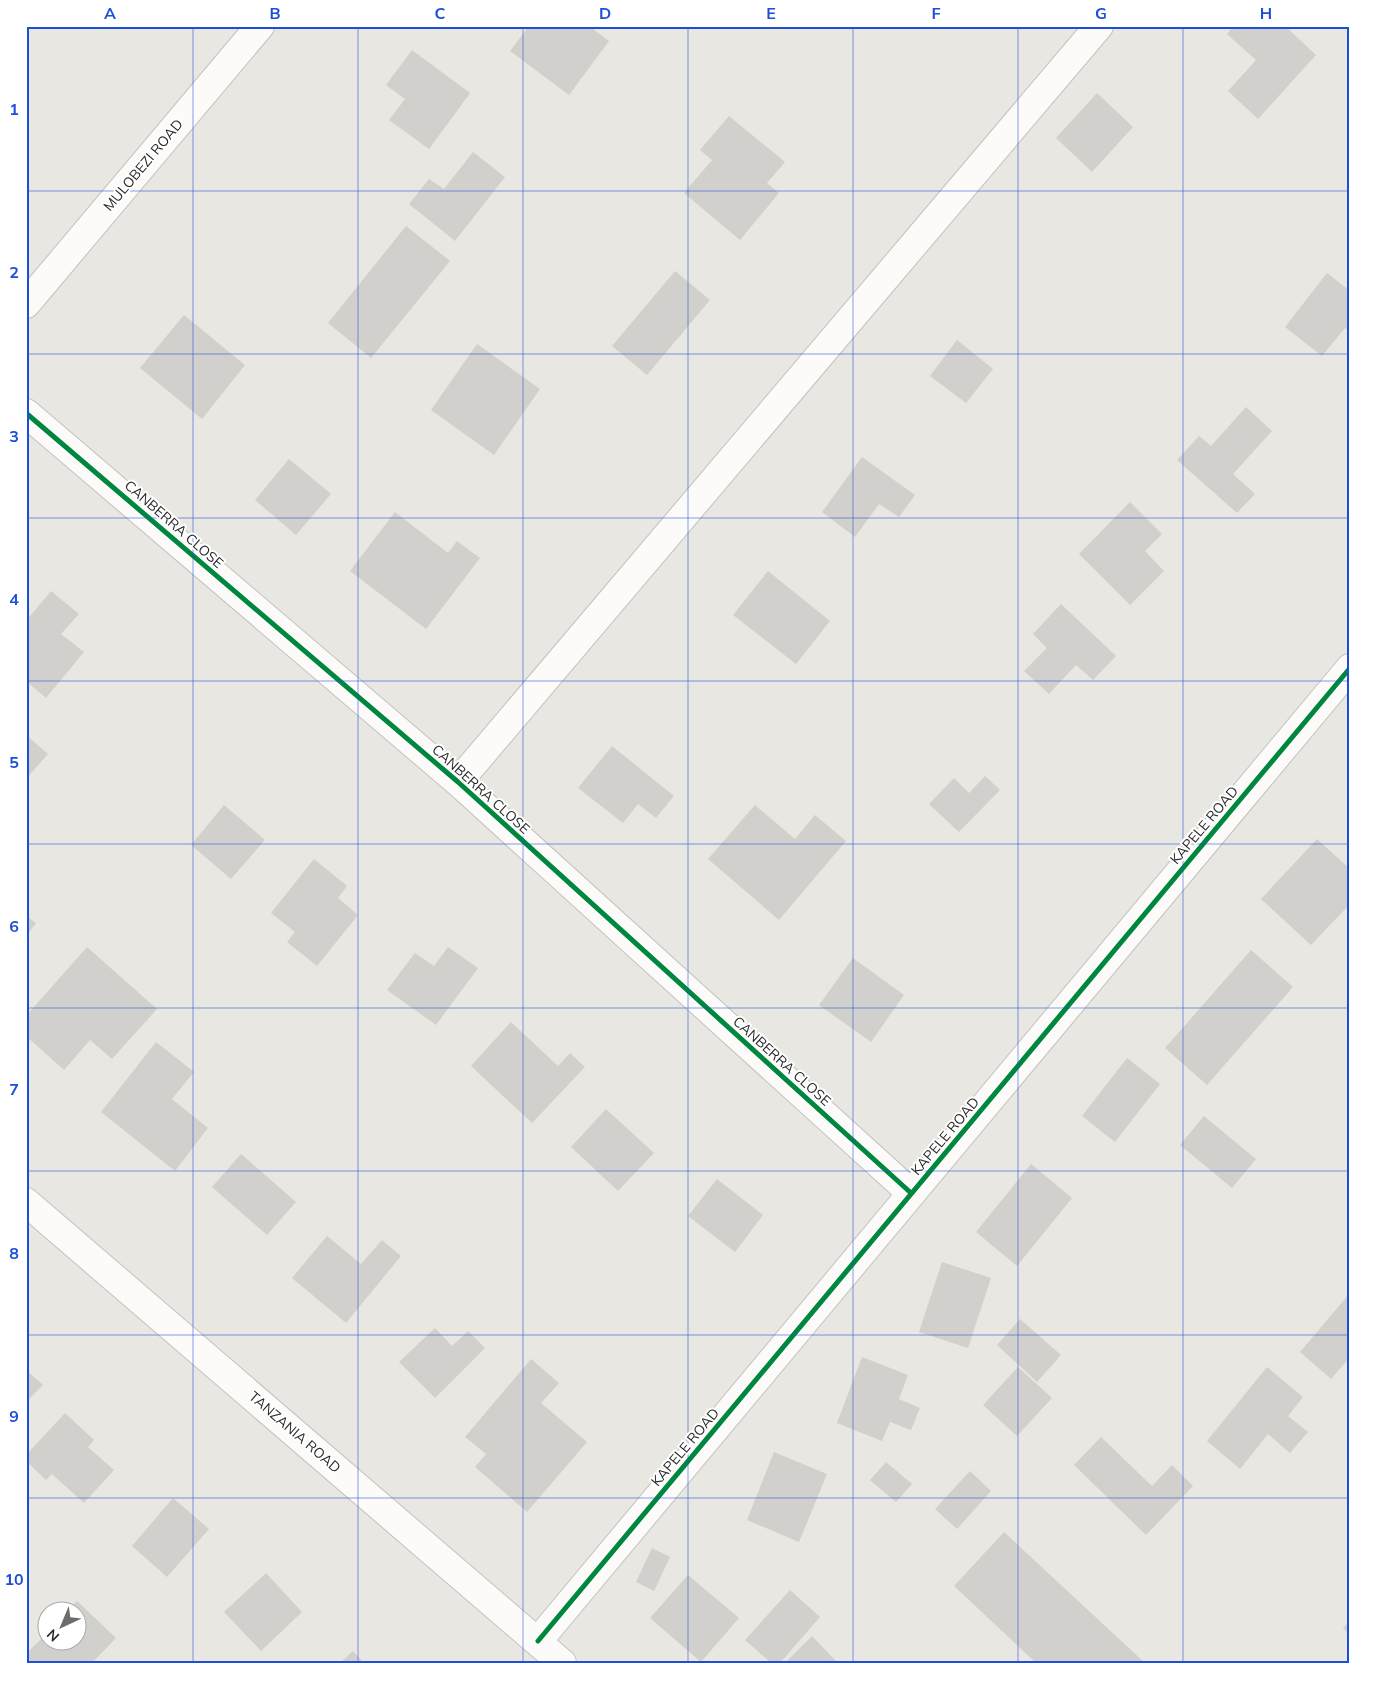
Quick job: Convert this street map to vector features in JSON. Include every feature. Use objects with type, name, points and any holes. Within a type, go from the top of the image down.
[{"type":"street","name":"MULOBEZI ROAD","points":[[26,304],[260,26]]},
{"type":"street","points":[[458,782],[1099,26]]},
{"type":"street","name":"CANBERRA CLOSE","points":[[26,413],[458,782],[911,1193]]},
{"type":"street","name":"KAPELE ROAD","points":[[538,1641],[1350,668]]},
{"type":"street","name":"TANZANIA ROAD","points":[[26,1202],[562,1663]]},
{"type":"building","points":[[529,26],[589,26],[609,41],[569,95],[510,51]]},
{"type":"building","points":[[1234,26],[1285,26],[1316,55],[1258,119],[1228,91],[1256,60],[1227,34]]},
{"type":"building","points":[[412,50],[470,93],[429,149],[389,120],[405,99],[386,85]]},
{"type":"building","points":[[1097,93],[1133,127],[1092,172],[1056,138]]},
{"type":"building","points":[[729,116],[785,162],[767,183],[779,193],[740,240],[684,193],[712,160],[700,150]]},
{"type":"building","points":[[473,152],[505,177],[455,241],[409,204],[429,179],[444,189]]},
{"type":"building","points":[[406,226],[450,261],[371,358],[328,323]]},
{"type":"building","points":[[675,271],[710,300],[647,375],[612,346]]},
{"type":"building","points":[[1327,273],[1350,291],[1350,331],[1345,328],[1322,356],[1285,327]]},
{"type":"building","points":[[184,315],[245,365],[202,419],[140,368]]},
{"type":"building","points":[[957,340],[993,369],[966,403],[930,376]]},
{"type":"building","points":[[477,344],[540,389],[494,455],[431,410]]},
{"type":"building","points":[[1246,407],[1272,431],[1233,474],[1255,494],[1237,513],[1177,460],[1199,436],[1211,446]]},
{"type":"building","points":[[862,457],[915,495],[899,517],[879,504],[855,537],[822,512]]},
{"type":"building","points":[[289,459],[331,494],[296,535],[255,500]]},
{"type":"building","points":[[1130,502],[1162,534],[1145,551],[1164,571],[1130,605],[1079,554]]},
{"type":"building","points":[[395,512],[448,553],[457,541],[480,558],[426,629],[350,571]]},
{"type":"building","points":[[768,571],[830,621],[796,664],[733,615]]},
{"type":"building","points":[[51,591],[79,614],[61,634],[84,652],[46,698],[26,681],[26,621]]},
{"type":"building","points":[[1061,604],[1116,656],[1093,680],[1076,665],[1049,694],[1024,671],[1047,648],[1033,634]]},
{"type":"building","points":[[26,735],[48,754],[26,779]]},
{"type":"building","points":[[612,746],[674,796],[656,818],[638,804],[623,823],[578,788]]},
{"type":"building","points":[[985,776],[1000,790],[959,832],[929,804],[954,778],[969,793]]},
{"type":"building","points":[[224,805],[265,840],[231,879],[191,845]]},
{"type":"building","points":[[755,805],[795,839],[815,815],[846,841],[779,920],[708,859]]},
{"type":"building","points":[[1317,839],[1350,869],[1350,904],[1311,945],[1261,899]]},
{"type":"building","points":[[314,859],[347,886],[338,898],[358,915],[317,966],[287,942],[295,932],[271,913]]},
{"type":"building","points":[[26,916],[36,923],[26,936]]},
{"type":"building","points":[[87,947],[157,1009],[112,1059],[90,1040],[64,1070],[26,1036],[26,1016]]},
{"type":"building","points":[[448,947],[478,968],[436,1025],[387,990],[415,953],[434,966]]},
{"type":"building","points":[[1251,950],[1293,987],[1207,1085],[1165,1048]]},
{"type":"building","points":[[853,958],[904,995],[871,1042],[819,1005]]},
{"type":"building","points":[[511,1022],[558,1066],[570,1053],[585,1067],[532,1123],[471,1066]]},
{"type":"building","points":[[156,1042],[194,1072],[172,1099],[208,1128],[175,1171],[101,1112]]},
{"type":"building","points":[[1127,1058],[1160,1084],[1115,1142],[1082,1116]]},
{"type":"building","points":[[606,1109],[654,1153],[618,1191],[571,1147]]},
{"type":"building","points":[[1204,1116],[1256,1159],[1232,1188],[1180,1145]]},
{"type":"building","points":[[241,1154],[296,1202],[267,1235],[212,1187]]},
{"type":"building","points":[[1031,1164],[1072,1198],[1017,1266],[976,1232]]},
{"type":"building","points":[[717,1179],[763,1215],[735,1252],[688,1216]]},
{"type":"building","points":[[327,1236],[361,1264],[382,1240],[401,1256],[346,1323],[292,1278]]},
{"type":"building","points":[[942,1262],[991,1278],[968,1348],[919,1332]]},
{"type":"building","points":[[1350,1293],[1350,1357],[1331,1379],[1300,1352]]},
{"type":"building","points":[[1020,1319],[1061,1355],[1037,1382],[997,1345]]},
{"type":"building","points":[[435,1328],[452,1346],[468,1331],[485,1348],[435,1398],[399,1362]]},
{"type":"building","points":[[862,1357],[908,1375],[899,1399],[920,1408],[911,1430],[890,1422],[882,1441],[837,1423]]},
{"type":"building","points":[[531,1359],[559,1383],[541,1403],[587,1442],[527,1512],[475,1467],[486,1454],[465,1437]]},
{"type":"building","points":[[1018,1367],[1052,1398],[1017,1436],[983,1405]]},
{"type":"building","points":[[1267,1367],[1303,1397],[1288,1416],[1308,1432],[1290,1453],[1268,1434],[1240,1469],[1207,1441]]},
{"type":"building","points":[[26,1370],[43,1385],[26,1402]]},
{"type":"building","points":[[65,1413],[94,1440],[88,1447],[114,1470],[84,1503],[52,1474],[46,1480],[26,1461],[26,1455]]},
{"type":"building","points":[[1101,1437],[1152,1486],[1172,1465],[1193,1486],[1146,1535],[1074,1465]]},
{"type":"building","points":[[774,1452],[827,1474],[799,1542],[747,1520]]},
{"type":"building","points":[[886,1462],[912,1484],[896,1502],[870,1480]]},
{"type":"building","points":[[970,1471],[991,1491],[957,1529],[935,1509]]},
{"type":"building","points":[[173,1498],[209,1529],[167,1577],[132,1546]]},
{"type":"building","points":[[1004,1532],[1145,1663],[1036,1663],[954,1586]]},
{"type":"building","points":[[652,1548],[670,1557],[654,1591],[636,1582]]},
{"type":"building","points":[[266,1573],[302,1612],[261,1651],[224,1612]]},
{"type":"building","points":[[688,1575],[739,1618],[701,1662],[650,1618]]},
{"type":"building","points":[[790,1590],[820,1617],[780,1663],[771,1663],[745,1640]]},
{"type":"building","points":[[88,1611],[116,1638],[92,1663],[26,1663],[26,1654],[38,1642],[38,1652],[88,1652]]},
{"type":"building","points":[[1350,1621],[1350,1636],[1343,1628]]},
{"type":"building","points":[[812,1636],[838,1663],[785,1663]]},
{"type":"building","points":[[353,1651],[364,1663],[340,1663]]},
{"type":"cycle path","points":[[26,413],[458,782],[911,1193]]},
{"type":"cycle path","points":[[538,1641],[1350,668]]}]
